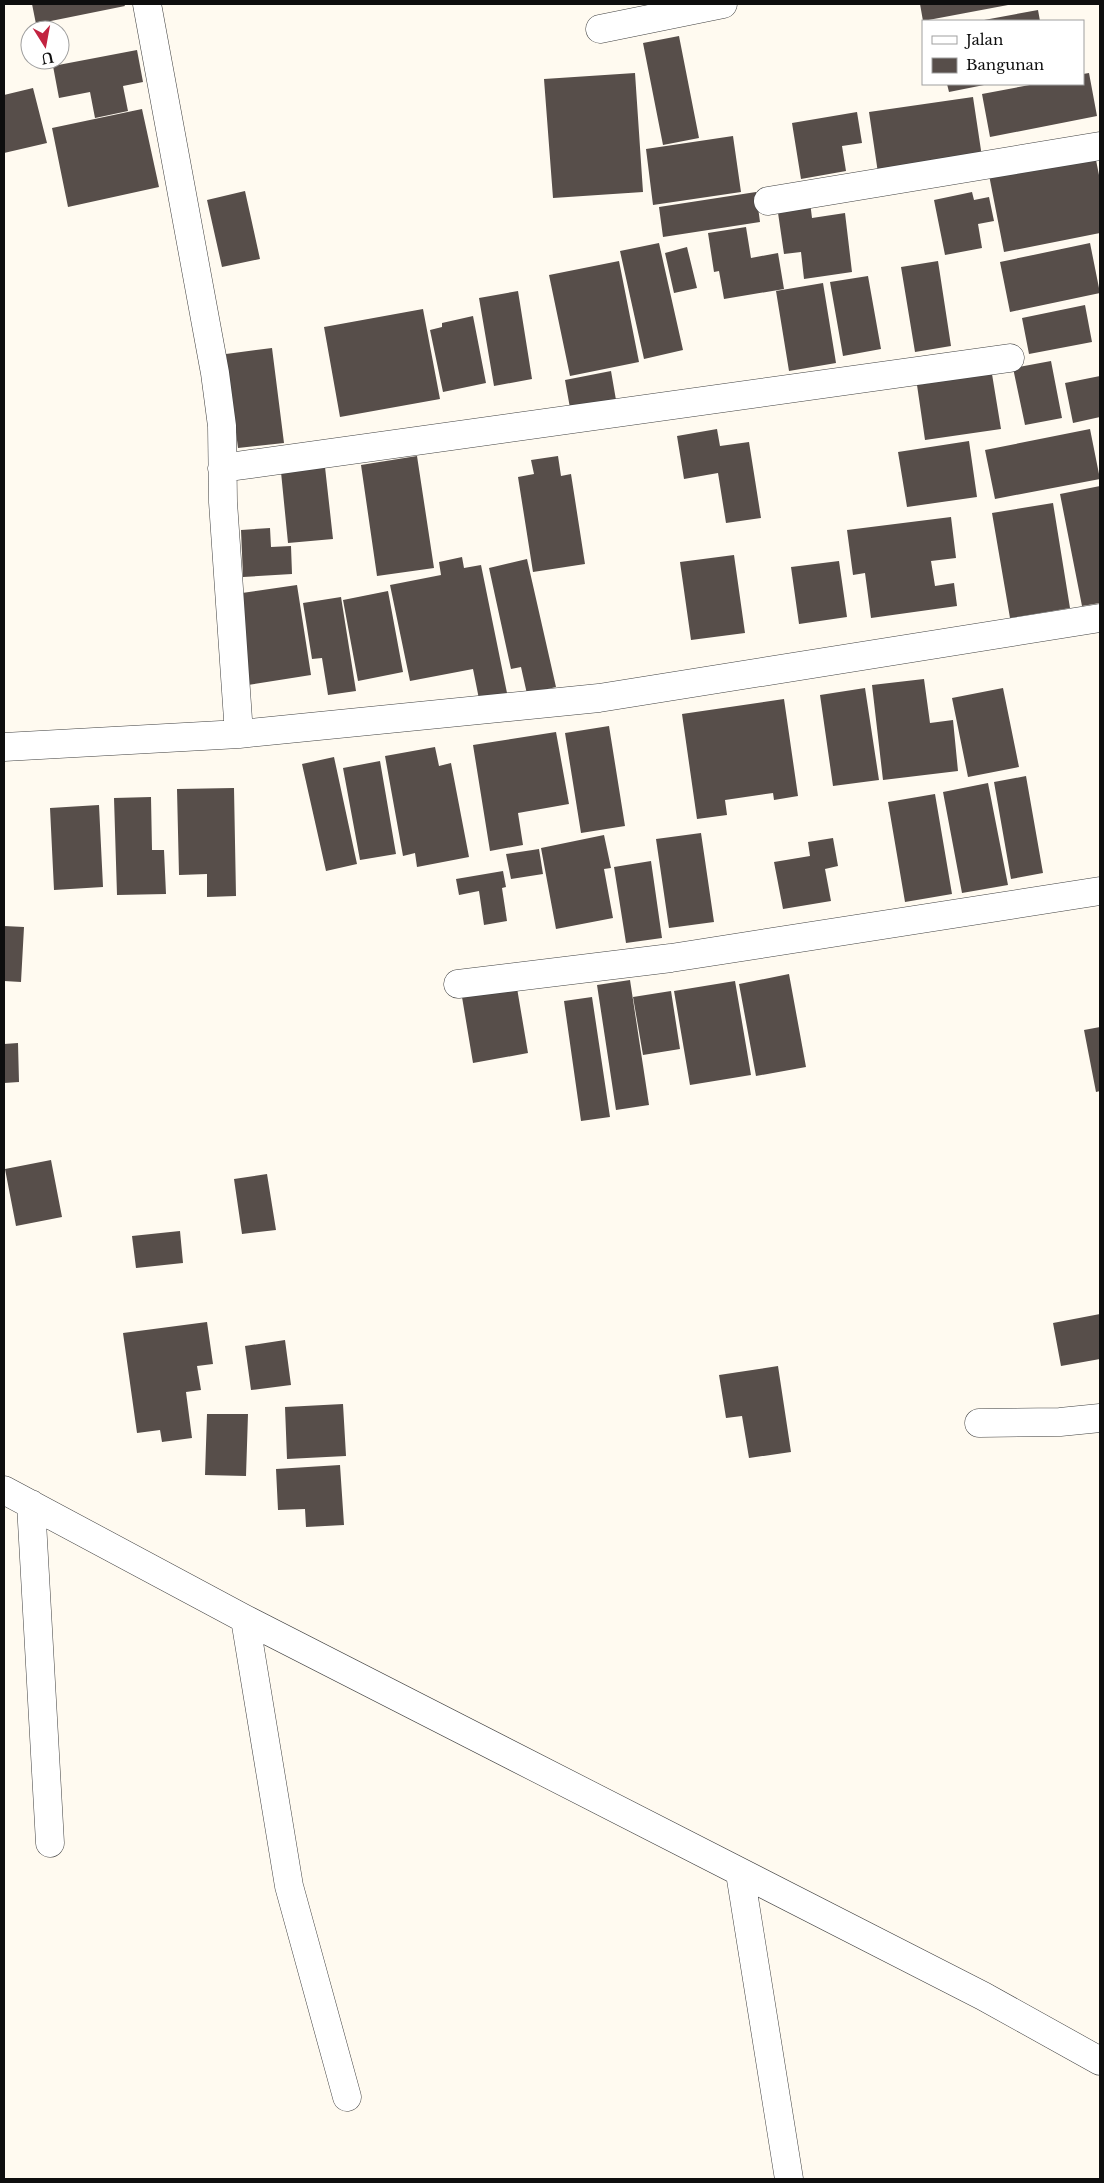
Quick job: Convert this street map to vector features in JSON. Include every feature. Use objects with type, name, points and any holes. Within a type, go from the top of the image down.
[{"type":"street","points":[[147,4],[215,373],[222,426],[222,468],[239,734]]},
{"type":"street","points":[[600,29],[723,4]]},
{"type":"street","points":[[768,201],[1100,146]]},
{"type":"street","points":[[222,468],[1010,358]]},
{"type":"street","points":[[4,747],[239,734],[599,698],[1100,618]]},
{"type":"street","points":[[458,984],[671,958],[1100,892]]},
{"type":"street","points":[[979,1423],[1060,1422],[1100,1418]]},
{"type":"street","points":[[4,1490],[245,1620],[983,1996],[1100,2062]]},
{"type":"street","points":[[30,1504],[50,1843]]},
{"type":"street","points":[[245,1620],[289,1886],[347,2098]]},
{"type":"street","points":[[740,1873],[789,2179]]},
{"type":"building","points":[[32,4],[124,4],[125,6],[56,20],[35,20]]},
{"type":"building","points":[[920,4],[1008,4],[928,20],[923,20]]},
{"type":"building","points":[[1038,10],[1040,20],[984,20]]},
{"type":"building","points":[[679,36],[699,138],[663,145],[643,43]]},
{"type":"building","points":[[137,50],[143,82],[123,86],[128,111],[95,118],[90,92],[59,98],[54,70],[70,70],[70,63]]},
{"type":"building","points":[[635,73],[643,192],[553,198],[544,79]]},
{"type":"building","points":[[1089,73],[1097,116],[990,137],[982,94],[1030,85],[1084,85],[1084,74]]},
{"type":"building","points":[[947,85],[984,85],[949,92]]},
{"type":"building","points":[[33,88],[47,143],[4,153],[4,95]]},
{"type":"building","points":[[973,97],[982,157],[878,173],[869,112]]},
{"type":"building","points":[[142,109],[159,187],[68,207],[52,128]]},
{"type":"building","points":[[857,112],[862,143],[842,146],[846,171],[801,179],[792,123]]},
{"type":"building","points":[[733,136],[741,192],[653,205],[646,149]]},
{"type":"building","points":[[1095,155],[1100,180],[1100,233],[1004,252],[989,175]]},
{"type":"building","points":[[245,191],[260,259],[222,267],[207,200]]},
{"type":"building","points":[[756,192],[760,222],[663,237],[659,207]]},
{"type":"building","points":[[972,192],[974,200],[989,197],[994,221],[978,224],[982,248],[945,255],[934,200]]},
{"type":"building","points":[[810,202],[812,218],[845,213],[852,272],[804,279],[801,252],[784,254],[777,206]]},
{"type":"building","points":[[746,227],[751,258],[778,253],[784,289],[724,299],[719,271],[714,272],[708,233]]},
{"type":"building","points":[[659,243],[683,350],[644,359],[620,251]]},
{"type":"building","points":[[1090,243],[1100,293],[1010,312],[1000,262]]},
{"type":"building","points":[[687,247],[697,288],[674,293],[665,253]]},
{"type":"building","points":[[619,261],[639,362],[570,376],[549,275]]},
{"type":"building","points":[[938,261],[951,346],[915,352],[901,267]]},
{"type":"building","points":[[868,276],[881,349],[843,356],[830,282]]},
{"type":"building","points":[[823,283],[836,363],[789,371],[776,291]]},
{"type":"building","points":[[518,291],[532,379],[494,386],[479,298]]},
{"type":"building","points":[[1085,305],[1092,342],[1029,354],[1022,318]]},
{"type":"building","points":[[423,309],[440,399],[340,417],[324,327]]},
{"type":"building","points":[[473,316],[486,383],[443,392],[430,330],[442,327],[442,323]]},
{"type":"building","points":[[272,348],[284,443],[238,448],[226,354]]},
{"type":"building","points":[[1051,361],[1062,418],[1025,425],[1013,368]]},
{"type":"building","points":[[611,371],[616,400],[570,408],[565,380]]},
{"type":"building","points":[[992,374],[1001,429],[925,440],[917,385]]},
{"type":"building","points":[[1100,376],[1100,417],[1073,423],[1065,383]]},
{"type":"building","points":[[717,429],[720,446],[749,442],[761,518],[726,523],[718,473],[684,479],[677,436]]},
{"type":"building","points":[[1090,429],[1100,479],[995,499],[985,450]]},
{"type":"building","points":[[969,441],[977,497],[907,507],[898,452]]},
{"type":"building","points":[[417,456],[434,568],[377,576],[361,465]]},
{"type":"building","points":[[558,456],[561,476],[571,474],[585,564],[533,572],[518,477],[534,474],[531,460]]},
{"type":"building","points":[[325,467],[333,539],[288,543],[281,472]]},
{"type":"building","points":[[1100,486],[1100,603],[1082,606],[1060,494]]},
{"type":"building","points":[[1053,503],[1070,608],[1010,618],[992,513]]},
{"type":"building","points":[[951,517],[956,558],[931,561],[935,586],[954,583],[957,606],[871,618],[865,573],[853,575],[847,530]]},
{"type":"building","points":[[270,528],[271,547],[291,546],[292,574],[243,577],[241,530]]},
{"type":"building","points":[[734,555],[745,633],[691,640],[680,562]]},
{"type":"building","points":[[462,557],[464,568],[481,565],[507,693],[479,699],[473,669],[410,681],[390,585],[441,575],[439,562]]},
{"type":"building","points":[[527,559],[556,687],[527,694],[521,667],[511,669],[489,568]]},
{"type":"building","points":[[839,561],[847,617],[799,624],[791,567]]},
{"type":"building","points":[[297,585],[311,675],[248,685],[235,594]]},
{"type":"building","points":[[388,591],[403,672],[358,681],[343,600]]},
{"type":"building","points":[[341,597],[356,691],[328,695],[322,658],[312,659],[303,603]]},
{"type":"building","points":[[924,679],[930,723],[953,720],[958,771],[883,780],[872,685]]},
{"type":"building","points":[[865,688],[879,780],[833,786],[820,695]]},
{"type":"building","points":[[1003,688],[1019,767],[968,777],[952,698]]},
{"type":"building","points":[[784,699],[798,796],[774,800],[773,793],[725,800],[727,815],[697,819],[682,714]]},
{"type":"building","points":[[609,726],[625,826],[581,833],[565,733]]},
{"type":"building","points":[[556,732],[569,804],[518,813],[523,845],[490,851],[473,745]]},
{"type":"building","points":[[435,747],[439,766],[451,763],[469,857],[417,867],[415,853],[403,856],[385,756]]},
{"type":"building","points":[[334,757],[357,864],[326,871],[302,764]]},
{"type":"building","points":[[380,761],[396,854],[360,860],[343,768]]},
{"type":"building","points":[[1026,776],[1043,873],[1011,879],[994,782]]},
{"type":"building","points":[[988,783],[1008,885],[962,893],[943,792]]},
{"type":"building","points":[[234,788],[236,896],[207,897],[207,874],[179,875],[177,789]]},
{"type":"building","points":[[935,794],[952,894],[905,902],[888,802]]},
{"type":"building","points":[[151,797],[152,850],[164,850],[166,894],[117,895],[114,798]]},
{"type":"building","points":[[99,805],[103,887],[54,890],[50,808]]},
{"type":"building","points":[[701,833],[714,922],[669,928],[656,839]]},
{"type":"building","points":[[604,835],[611,868],[604,869],[613,918],[556,929],[541,848]]},
{"type":"building","points":[[833,838],[838,866],[825,869],[831,901],[783,909],[774,862],[810,856],[808,842]]},
{"type":"building","points":[[539,849],[543,874],[511,879],[506,854]]},
{"type":"building","points":[[651,861],[662,938],[626,943],[614,867]]},
{"type":"building","points":[[503,871],[506,887],[502,888],[507,921],[484,925],[479,891],[459,895],[456,879]]},
{"type":"building","points":[[4,926],[24,927],[21,982],[4,981]]},
{"type":"building","points":[[789,974],[806,1067],[756,1076],[739,984]]},
{"type":"building","points":[[630,980],[649,1105],[616,1110],[597,985]]},
{"type":"building","points":[[735,981],[751,1075],[690,1085],[674,991]]},
{"type":"building","points":[[517,988],[528,1053],[473,1063],[462,997]]},
{"type":"building","points":[[671,991],[680,1049],[643,1055],[633,997]]},
{"type":"building","points":[[592,997],[610,1117],[581,1121],[564,1001]]},
{"type":"building","points":[[1100,1027],[1100,1091],[1096,1092],[1084,1030]]},
{"type":"building","points":[[18,1043],[19,1082],[4,1083],[4,1044]]},
{"type":"building","points":[[51,1160],[62,1217],[16,1226],[5,1169]]},
{"type":"building","points":[[267,1174],[276,1230],[242,1234],[234,1179]]},
{"type":"building","points":[[180,1231],[183,1263],[136,1268],[132,1236]]},
{"type":"building","points":[[1100,1314],[1100,1359],[1061,1366],[1053,1323]]},
{"type":"building","points":[[207,1322],[213,1364],[197,1366],[201,1390],[186,1392],[192,1438],[162,1442],[160,1430],[137,1433],[123,1333]]},
{"type":"building","points":[[285,1340],[291,1385],[251,1390],[245,1346]]},
{"type":"building","points":[[778,1366],[791,1452],[749,1458],[742,1416],[726,1418],[719,1375]]},
{"type":"building","points":[[343,1404],[346,1456],[287,1459],[285,1407]]},
{"type":"building","points":[[207,1414],[248,1414],[246,1476],[205,1475]]},
{"type":"building","points":[[340,1465],[344,1525],[306,1527],[305,1509],[278,1510],[276,1469]]}]
